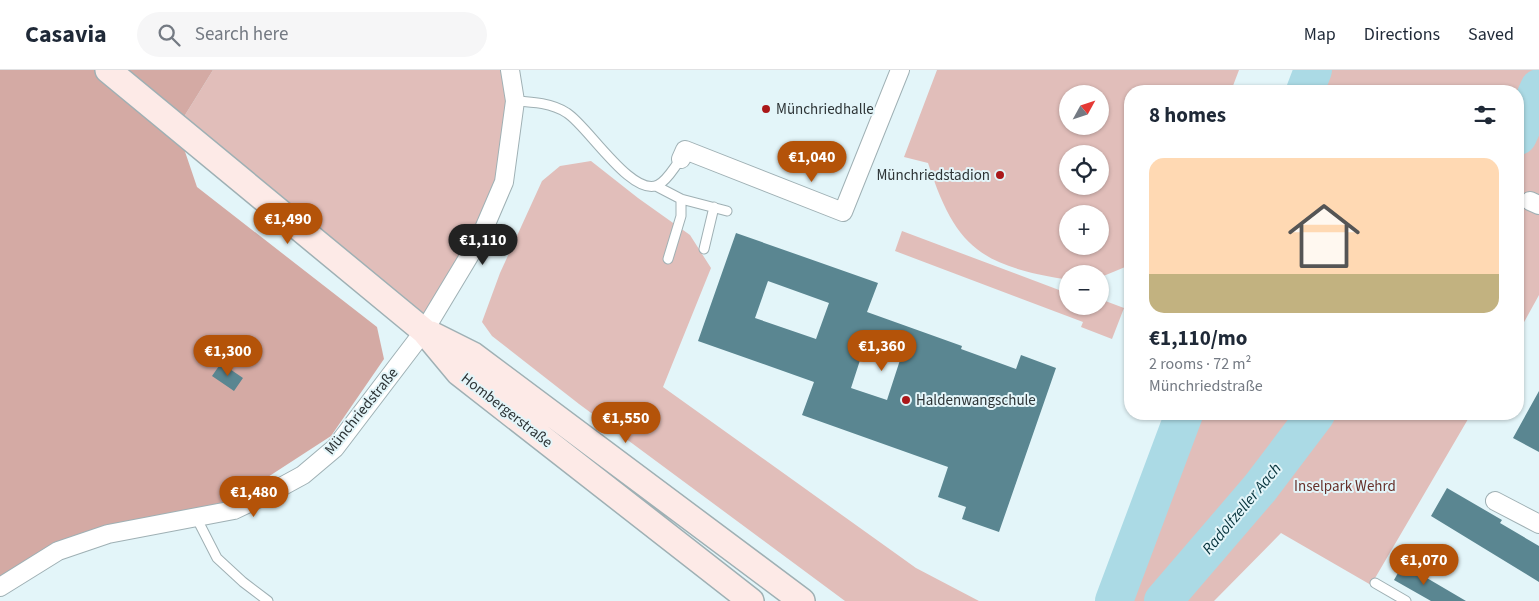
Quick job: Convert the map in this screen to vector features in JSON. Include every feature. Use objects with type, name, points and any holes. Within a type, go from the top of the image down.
[{"type":"main road","points":[[108,70],[424,331]]},
{"type":"main road","name":"Hombergerstraße","points":[[424,331],[459,373],[752,601]]},
{"type":"main road","name":"Hombergerstraße","points":[[424,331],[473,355],[802,601]]},
{"type":"street","name":"Münchriedstraße","points":[[0,587],[58,551],[108,534],[234,510],[270,493],[303,474],[335,448],[424,331],[480,238],[504,182],[515,101],[510,70]]},
{"type":"street","points":[[681,159],[685,150],[844,212],[900,70]]},
{"type":"street","points":[[1495,501],[1539,524]]},
{"type":"lane","points":[[515,101],[544,103],[568,113],[624,173],[645,185],[656,186],[681,199],[727,211]]},
{"type":"lane","points":[[656,186],[664,180],[681,159]]},
{"type":"lane","points":[[668,259],[681,216],[681,199]]},
{"type":"lane","points":[[704,249],[714,207]]},
{"type":"lane","points":[[196,517],[217,558],[243,582],[268,601]]},
{"type":"lane","points":[[1375,583],[1406,601]]},
{"type":"green space","points":[[213,70],[510,70],[504,182],[424,331],[177,128]]},
{"type":"green space","name":"Münchriedstadion","points":[[937,70],[1239,70],[1233,85],[1124,85],[1124,267],[1109,274],[1109,265],[1059,265],[1059,278],[1011,267],[991,258],[974,247],[960,232],[938,191],[928,163],[904,157]]},
{"type":"green space","points":[[1313,70],[1539,70],[1539,295],[1524,322],[1524,85],[1307,85]]},
{"type":"green space","points":[[591,161],[690,235],[711,268],[663,387],[916,568],[979,601],[845,601],[579,404],[492,336],[482,322],[500,273],[542,181],[560,166]]},
{"type":"green space","points":[[902,231],[1059,290],[1059,313],[895,251]]},
{"type":"green space","points":[[1109,302],[1124,308],[1112,339],[1081,327],[1083,322],[1064,315],[1109,315]]},
{"type":"green space","name":"Inselpark Wehrd","points":[[1182,420],[1467,420],[1371,585],[1281,533],[1214,601],[1114,601]]},
{"type":"shaded area","points":[[0,70],[213,70],[177,128],[197,187],[377,327],[384,359],[331,436],[234,499],[56,548],[0,579]]},
{"type":"building","points":[[736,233],[878,283],[867,312],[962,346],[961,349],[1016,369],[1021,355],[1056,368],[999,532],[962,519],[966,507],[938,497],[948,467],[802,415],[814,382],[698,341]],"holes":[[[768,281],[829,303],[816,339],[755,318]],[[864,348],[900,360],[887,400],[851,388]]]},
{"type":"building","points":[[221,363],[243,378],[234,391],[212,376]]},
{"type":"building","points":[[1539,391],[1539,452],[1513,438]]},
{"type":"building","points":[[1447,488],[1502,520],[1500,523],[1539,546],[1539,582],[1431,516]]},
{"type":"building","points":[[1403,564],[1466,601],[1431,601],[1394,580]]},
{"type":"waterway","name":"Radolfzeller Aach","points":[[1307,85],[1313,70]]},
{"type":"waterway","name":"Radolfzeller Aach","points":[[1524,122],[1539,88]]},
{"type":"waterway","name":"Radolfzeller Aach","points":[[1114,601],[1182,420]]},
{"type":"waterway","name":"Radolfzeller Aach","points":[[1163,601],[1260,488],[1311,420]]},
{"type":"place","name":"Münchriedhalle","points":[[766,109]]},
{"type":"place","name":"Münchriedstadion","points":[[1000,175]]},
{"type":"place","name":"Haldenwangschule","points":[[906,400]]}]
